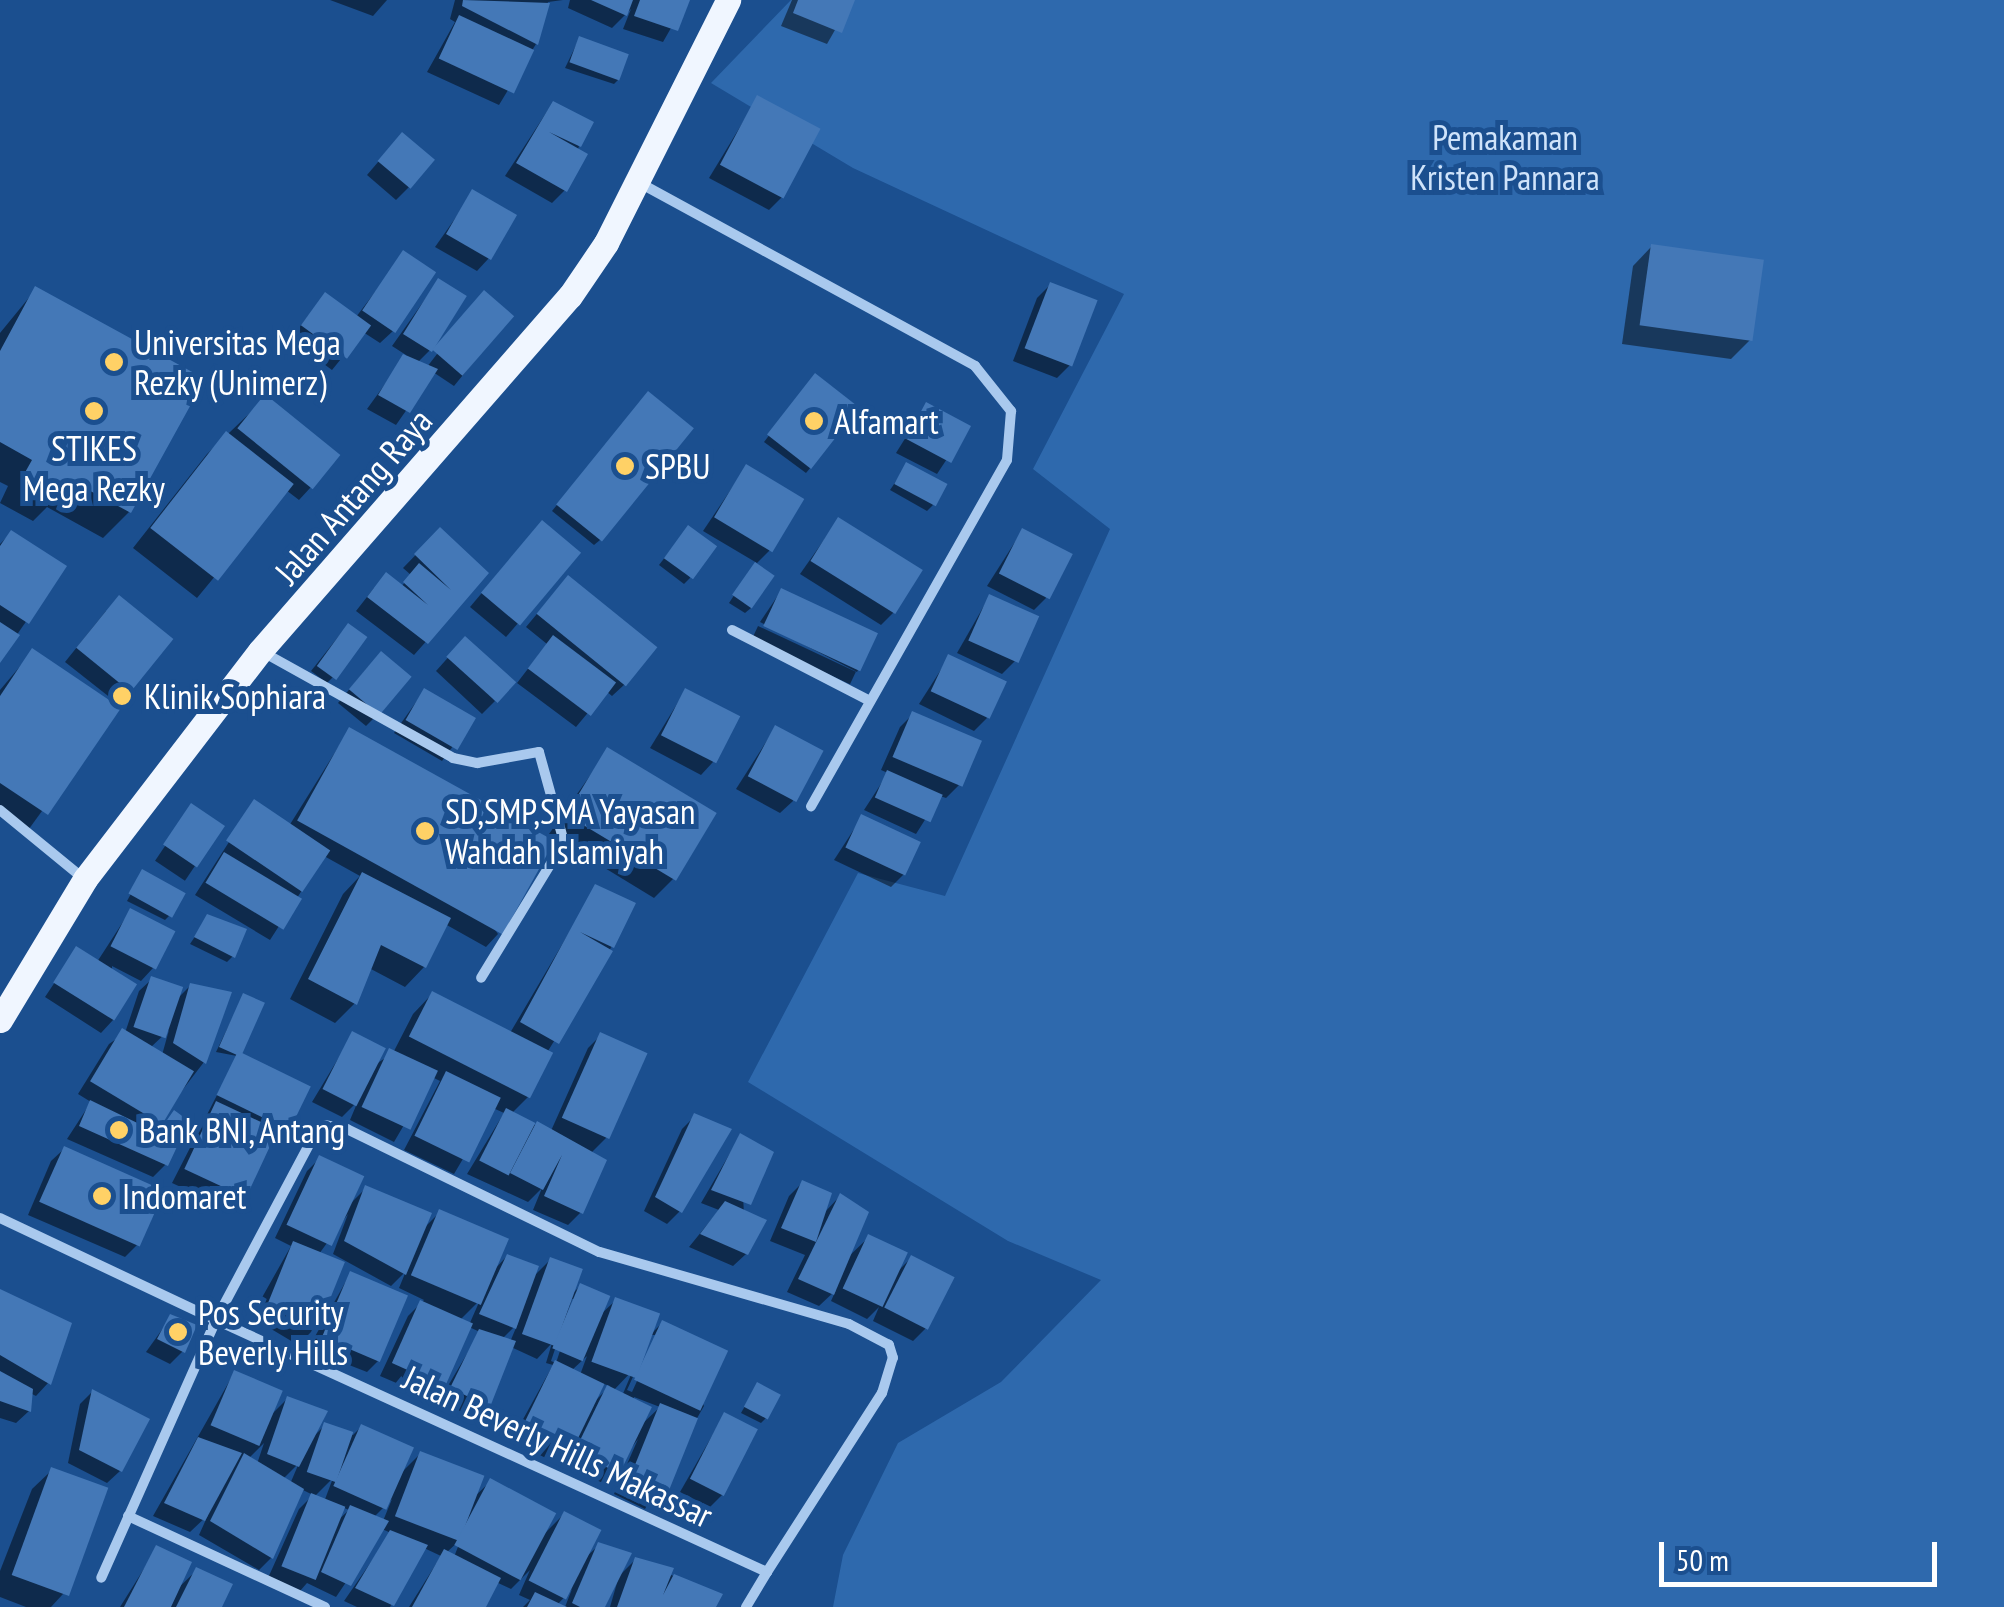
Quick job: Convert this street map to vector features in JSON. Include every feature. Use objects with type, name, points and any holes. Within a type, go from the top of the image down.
[{"type":"main road","name":"Jalan Antang Raya","points":[[0,1020],[85,879],[260,651],[537,339],[606,242],[728,0]]},
{"type":"street","points":[[637,181],[960,357],[998,387],[1011,410],[1008,460],[810,806]]},
{"type":"street","points":[[732,630],[868,700]]},
{"type":"street","points":[[260,651],[453,758],[477,763],[539,752],[564,842],[481,978]]},
{"type":"street","points":[[0,810],[85,879]]},
{"type":"street","points":[[101,1578],[216,1320],[311,1141],[330,1124],[598,1252],[849,1324],[889,1346],[892,1370],[746,1607]]},
{"type":"street","name":"Jalan Beverly Hills Makassar","points":[[0,1218],[768,1572]]},
{"type":"street","points":[[128,1516],[326,1607]]},
{"type":"green space","name":"Pemakaman Kristen Pannara","points":[[791,0],[2004,0],[2004,1607],[833,1607],[843,1555],[898,1443],[1001,1382],[1101,1280],[1008,1241],[748,1082],[858,873],[945,896],[1110,529],[1033,469],[1124,294],[853,168],[711,83]]},
{"type":"building","points":[[463,0],[550,3],[538,45],[462,6]]},
{"type":"building","points":[[591,0],[633,0],[627,16]]},
{"type":"building","points":[[640,0],[690,0],[678,31],[634,16]]},
{"type":"building","points":[[798,0],[855,0],[842,33],[793,13]]},
{"type":"building","points":[[459,15],[534,50],[514,94],[439,59]]},
{"type":"building","points":[[579,36],[629,54],[619,80],[569,62]]},
{"type":"building","points":[[757,95],[821,129],[783,199],[720,165]]},
{"type":"building","points":[[553,101],[594,122],[581,147],[549,132],[588,154],[567,192],[516,163]]},
{"type":"building","points":[[402,132],[435,160],[411,189],[378,161]]},
{"type":"building","points":[[472,189],[517,215],[491,260],[446,234]]},
{"type":"building","points":[[1651,244],[1764,260],[1752,341],[1640,325]]},
{"type":"building","points":[[403,250],[436,272],[395,333],[362,311]]},
{"type":"building","points":[[438,278],[467,296],[432,352],[403,334]]},
{"type":"building","points":[[1050,282],[1098,300],[1072,367],[1025,348]]},
{"type":"building","name":"STIKES Mega Rezky","points":[[35,286],[205,379],[131,513],[70,480],[61,497],[23,476],[32,460],[0,442],[0,351]]},
{"type":"building","points":[[484,290],[514,316],[462,376],[432,350]]},
{"type":"building","points":[[325,292],[371,326],[347,359],[301,325]]},
{"type":"building","points":[[403,354],[438,369],[410,413],[378,395]]},
{"type":"building","name":"Alfamart","points":[[815,373],[859,407],[811,469],[767,434]]},
{"type":"building","name":"SPBU","points":[[648,391],[694,428],[602,542],[556,504]]},
{"type":"building","points":[[265,394],[340,455],[313,489],[237,428]]},
{"type":"building","points":[[926,402],[971,426],[951,463],[906,439]]},
{"type":"building","points":[[226,431],[294,484],[218,581],[150,528]]},
{"type":"building","points":[[906,462],[947,484],[936,506],[894,484]]},
{"type":"building","points":[[746,464],[804,499],[772,552],[714,517]]},
{"type":"building","points":[[838,517],[923,570],[895,614],[810,561]]},
{"type":"building","points":[[542,520],[581,553],[520,626],[481,593]]},
{"type":"building","points":[[688,525],[717,546],[693,579],[664,558]]},
{"type":"building","points":[[440,527],[489,573],[428,644],[367,597],[386,572],[428,605],[403,582],[419,563],[451,590],[414,554]]},
{"type":"building","points":[[1022,528],[1073,554],[1050,599],[999,573]]},
{"type":"building","points":[[11,530],[67,566],[29,624],[0,605],[0,546]]},
{"type":"building","points":[[755,562],[775,576],[752,609],[732,595]]},
{"type":"building","points":[[568,575],[657,647],[626,686],[537,614]]},
{"type":"building","points":[[781,588],[878,633],[860,671],[763,626]]},
{"type":"building","points":[[989,594],[1039,616],[1019,663],[968,641]]},
{"type":"building","points":[[119,595],[173,639],[131,692],[76,648]]},
{"type":"building","points":[[0,622],[20,635],[0,663]]},
{"type":"building","points":[[348,623],[367,637],[336,680],[317,666]]},
{"type":"building","points":[[553,635],[616,683],[591,716],[528,669]]},
{"type":"building","points":[[465,636],[516,682],[498,703],[446,657]]},
{"type":"building","points":[[32,648],[121,708],[48,815],[0,783],[0,696]]},
{"type":"building","points":[[381,651],[412,677],[380,715],[349,689]]},
{"type":"building","points":[[948,654],[1007,681],[990,719],[931,691]]},
{"type":"building","points":[[424,688],[476,718],[457,750],[406,720]]},
{"type":"building","points":[[685,688],[740,716],[716,763],[661,735]]},
{"type":"building","points":[[912,711],[982,741],[962,787],[892,757]]},
{"type":"building","points":[[775,725],[824,751],[796,802],[748,776]]},
{"type":"building","name":"SD,SMP,SMA Yayasan Wahdah Islamiyah","points":[[349,727],[555,841],[503,935],[297,821]]},
{"type":"building","points":[[607,747],[717,813],[676,881],[566,815]]},
{"type":"building","points":[[887,770],[943,795],[931,822],[875,797]]},
{"type":"building","points":[[254,799],[330,850],[302,892],[226,840]]},
{"type":"building","points":[[191,803],[225,826],[197,867],[163,844]]},
{"type":"building","points":[[861,814],[921,842],[905,875],[845,848]]},
{"type":"building","points":[[224,852],[302,899],[283,930],[205,883]]},
{"type":"building","points":[[142,869],[186,893],[172,918],[128,893]]},
{"type":"building","points":[[362,872],[451,918],[426,968],[381,945],[357,1005],[308,979]]},
{"type":"building","points":[[595,884],[636,903],[614,948],[580,932],[613,951],[559,1044],[520,1022]]},
{"type":"building","points":[[130,908],[175,931],[156,969],[110,946]]},
{"type":"building","points":[[207,914],[247,929],[235,958],[194,937]]},
{"type":"building","points":[[76,946],[137,984],[114,1021],[53,982]]},
{"type":"building","points":[[151,976],[183,987],[166,1038],[133,1027]]},
{"type":"building","points":[[190,983],[232,992],[206,1064],[173,1043]]},
{"type":"building","points":[[432,991],[553,1053],[530,1098],[409,1036]]},
{"type":"building","points":[[243,993],[265,1003],[241,1057],[219,1047]]},
{"type":"building","points":[[122,1028],[194,1071],[162,1124],[90,1081]]},
{"type":"building","points":[[352,1031],[386,1048],[356,1106],[322,1089]]},
{"type":"building","points":[[600,1032],[648,1053],[609,1139],[562,1118]]},
{"type":"building","points":[[389,1048],[438,1071],[410,1130],[362,1107]]},
{"type":"building","points":[[238,1051],[311,1087],[289,1131],[217,1095]]},
{"type":"building","points":[[446,1071],[501,1098],[469,1162],[414,1136]]},
{"type":"building","name":"Bank BNI, Antang","points":[[90,1100],[158,1133],[174,1110],[189,1121],[168,1166],[79,1126]]},
{"type":"building","points":[[216,1101],[278,1130],[246,1198],[184,1169]]},
{"type":"building","points":[[506,1108],[535,1123],[509,1176],[479,1161]]},
{"type":"building","points":[[694,1113],[732,1129],[682,1213],[655,1197]]},
{"type":"building","points":[[537,1121],[607,1160],[583,1214],[544,1196],[562,1155],[543,1190],[510,1173]]},
{"type":"building","points":[[740,1133],[774,1152],[751,1205],[711,1190]]},
{"type":"building","name":"Indomaret","points":[[64,1146],[164,1191],[140,1246],[39,1202]]},
{"type":"building","points":[[319,1155],[364,1176],[332,1246],[286,1225]]},
{"type":"building","points":[[802,1180],[832,1193],[816,1242],[781,1228]]},
{"type":"building","points":[[365,1185],[432,1213],[406,1275],[344,1241]]},
{"type":"building","points":[[840,1193],[869,1212],[834,1295],[798,1279]]},
{"type":"building","points":[[725,1201],[767,1220],[748,1255],[700,1234]]},
{"type":"building","points":[[439,1209],[509,1239],[481,1305],[411,1275]]},
{"type":"building","points":[[868,1234],[908,1253],[883,1307],[843,1288]]},
{"type":"building","points":[[293,1241],[345,1262],[319,1327],[267,1306]]},
{"type":"building","points":[[507,1254],[539,1266],[516,1329],[479,1314]]},
{"type":"building","points":[[911,1255],[955,1277],[928,1330],[884,1308]]},
{"type":"building","points":[[550,1257],[583,1269],[555,1346],[522,1334]]},
{"type":"building","points":[[350,1271],[408,1296],[380,1362],[322,1337]]},
{"type":"building","points":[[580,1283],[610,1296],[583,1361],[552,1348]]},
{"type":"building","points":[[0,1289],[72,1323],[51,1385],[0,1355]]},
{"type":"building","points":[[615,1297],[660,1313],[637,1378],[591,1362]]},
{"type":"building","points":[[420,1300],[473,1324],[445,1387],[392,1363]]},
{"type":"building","name":"Pos Security Beverly Hills","points":[[170,1314],[197,1325],[185,1353],[157,1339]]},
{"type":"building","points":[[662,1320],[728,1351],[700,1411],[634,1380]]},
{"type":"building","points":[[479,1329],[516,1341],[490,1407],[450,1388]]},
{"type":"building","points":[[555,1360],[604,1384],[571,1452],[522,1428]]},
{"type":"building","points":[[234,1370],[283,1391],[259,1446],[211,1425]]},
{"type":"building","points":[[0,1371],[33,1389],[31,1412],[0,1401]]},
{"type":"building","points":[[757,1382],[781,1395],[768,1419],[744,1407]]},
{"type":"building","points":[[607,1385],[652,1407],[620,1473],[575,1452]]},
{"type":"building","points":[[92,1389],[150,1419],[122,1472],[79,1450]]},
{"type":"building","points":[[287,1396],[328,1411],[299,1467],[267,1454]]},
{"type":"building","points":[[660,1403],[698,1418],[666,1497],[628,1482]]},
{"type":"building","points":[[724,1412],[758,1429],[724,1496],[690,1479]]},
{"type":"building","points":[[324,1422],[353,1432],[336,1482],[307,1472]]},
{"type":"building","points":[[361,1424],[414,1448],[386,1510],[333,1486]]},
{"type":"building","points":[[198,1437],[242,1453],[205,1521],[164,1503]]},
{"type":"building","points":[[420,1451],[484,1476],[459,1541],[395,1516]]},
{"type":"building","points":[[244,1453],[304,1489],[273,1559],[210,1521]]},
{"type":"building","points":[[51,1467],[108,1488],[69,1596],[12,1575]]},
{"type":"building","points":[[490,1478],[556,1513],[521,1580],[454,1545]]},
{"type":"building","points":[[311,1493],[345,1507],[316,1580],[281,1566]]},
{"type":"building","points":[[350,1505],[389,1521],[351,1586],[321,1572]]},
{"type":"building","points":[[564,1511],[601,1530],[566,1600],[529,1580]]},
{"type":"building","points":[[390,1530],[428,1545],[394,1606],[355,1588]]},
{"type":"building","points":[[598,1542],[632,1553],[605,1607],[580,1607],[572,1603]]},
{"type":"building","points":[[156,1545],[192,1562],[171,1607],[124,1607]]},
{"type":"building","points":[[444,1549],[501,1578],[486,1607],[412,1607]]},
{"type":"building","points":[[635,1557],[674,1568],[663,1595],[674,1574],[723,1594],[716,1607],[617,1607]]},
{"type":"building","points":[[196,1567],[233,1584],[222,1607],[176,1607]]},
{"type":"building","points":[[535,1592],[567,1607],[527,1607]]},
{"type":"place","name":"Universitas Mega Rezky (Unimerz)","points":[[114,362]]},
{"type":"place","name":"STIKES Mega Rezky","points":[[94,411]]},
{"type":"place","name":"Alfamart","points":[[814,421]]},
{"type":"place","name":"SPBU","points":[[625,466]]},
{"type":"place","name":"Klinik Sophiara","points":[[122,696]]},
{"type":"place","name":"SD,SMP,SMA Yayasan Wahdah Islamiyah","points":[[425,831]]},
{"type":"place","name":"Bank BNI, Antang","points":[[119,1130]]},
{"type":"place","name":"Indomaret","points":[[102,1196]]},
{"type":"place","name":"Pos Security Beverly Hills","points":[[178,1332]]}]
